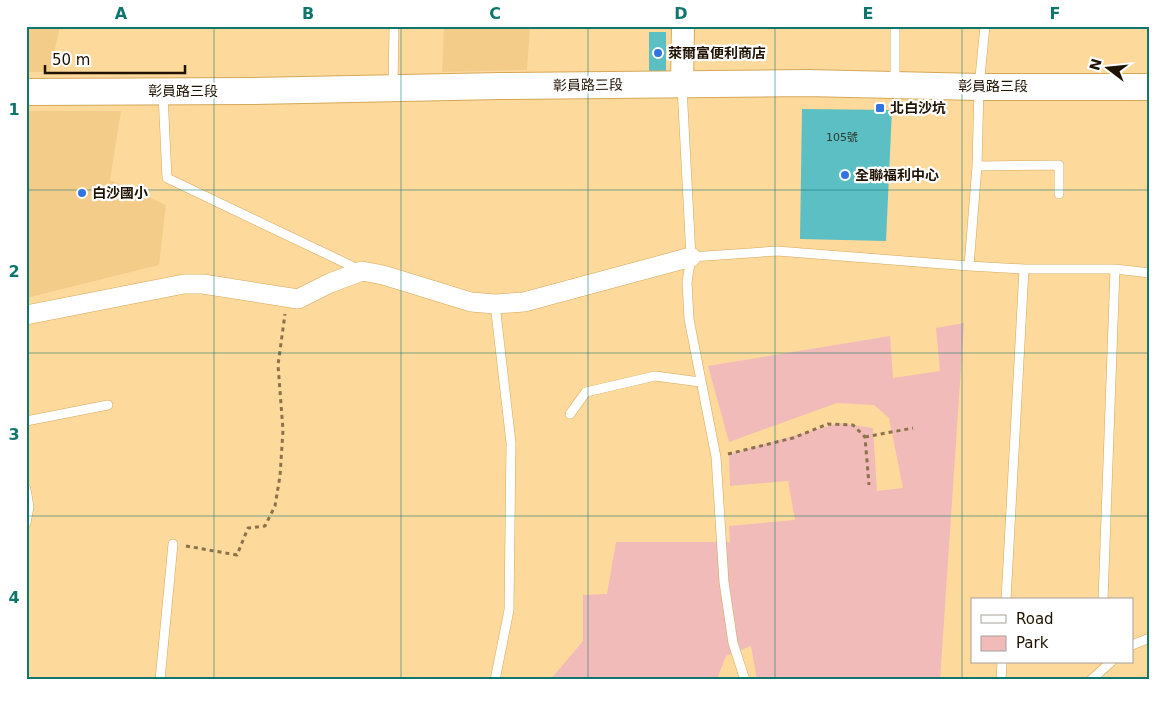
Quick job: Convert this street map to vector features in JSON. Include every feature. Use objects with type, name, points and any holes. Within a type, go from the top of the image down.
[{"type":"main road","name":"彰員路三段","points":[[26,92],[807,83],[979,87],[1150,87]]},
{"type":"street","points":[[682,84],[683,26]]},
{"type":"street","points":[[26,315],[184,284],[202,284],[298,300],[330,283],[362,271],[383,275],[471,302],[495,304],[524,302],[691,257]]},
{"type":"lane","points":[[393,88],[394,26]]},
{"type":"lane","points":[[895,26],[895,85]]},
{"type":"lane","points":[[969,266],[977,166],[979,87],[985,26]]},
{"type":"lane","points":[[682,84],[691,257],[687,282],[688,319],[716,457],[724,582],[734,642],[745,680]]},
{"type":"lane","points":[[163,91],[168,178],[362,271]]},
{"type":"lane","points":[[977,166],[1059,165],[1059,194]]},
{"type":"lane","points":[[691,257],[777,251],[969,266],[1024,269],[1115,269],[1150,273]]},
{"type":"lane","points":[[1006,598],[1024,269]]},
{"type":"lane","points":[[1103,598],[1115,269]]},
{"type":"lane","points":[[495,304],[511,443],[509,610],[495,680]]},
{"type":"lane","points":[[570,414],[586,392],[655,376],[700,382]]},
{"type":"lane","points":[[26,421],[108,405]]},
{"type":"lane","points":[[26,489],[29,507],[26,523]]},
{"type":"lane","points":[[160,680],[173,544]]},
{"type":"lane","points":[[1134,644],[1150,638]]},
{"type":"lane","points":[[1001,680],[1002,664]]},
{"type":"lane","points":[[1091,680],[1101,667]]},
{"type":"path","points":[[173,544],[237,555],[248,528],[265,526],[275,506],[280,476],[283,430],[278,365],[286,298]]},
{"type":"path","points":[[716,457],[793,438],[828,424],[853,425],[865,437],[869,484]]},
{"type":"path","points":[[865,437],[913,428]]},
{"type":"path","points":[[816,680],[830,680]]},
{"type":"shaded area","points":[[26,26],[60,26],[50,72],[26,72]]},
{"type":"shaded area","points":[[444,26],[530,26],[527,70],[442,72]]},
{"type":"shaded area","name":"白沙國小","points":[[26,111],[121,111],[110,180],[166,205],[159,265],[26,298]]},
{"type":"green space","points":[[964,323],[940,680],[757,680],[751,646],[726,656],[716,680],[550,680],[583,641],[583,595],[607,594],[616,542],[730,542],[729,526],[795,520],[788,481],[730,486],[729,454],[839,423],[873,428],[877,491],[903,488],[889,418],[874,405],[837,403],[729,442],[708,366],[890,336],[893,378],[940,371],[936,328]]},
{"type":"building","name":"萊爾富便利商店","points":[[649,32],[666,32],[666,74],[649,74]]},
{"type":"building","name":"全聯福利中心","points":[[802,109],[892,110],[886,241],[800,239]]},
{"type":"place","name":"萊爾富便利商店","points":[[658,53]]},
{"type":"place","name":"北白沙坑","points":[[880,108]]},
{"type":"place","name":"全聯福利中心","points":[[845,175]]},
{"type":"place","name":"白沙國小","points":[[82,193]]}]
